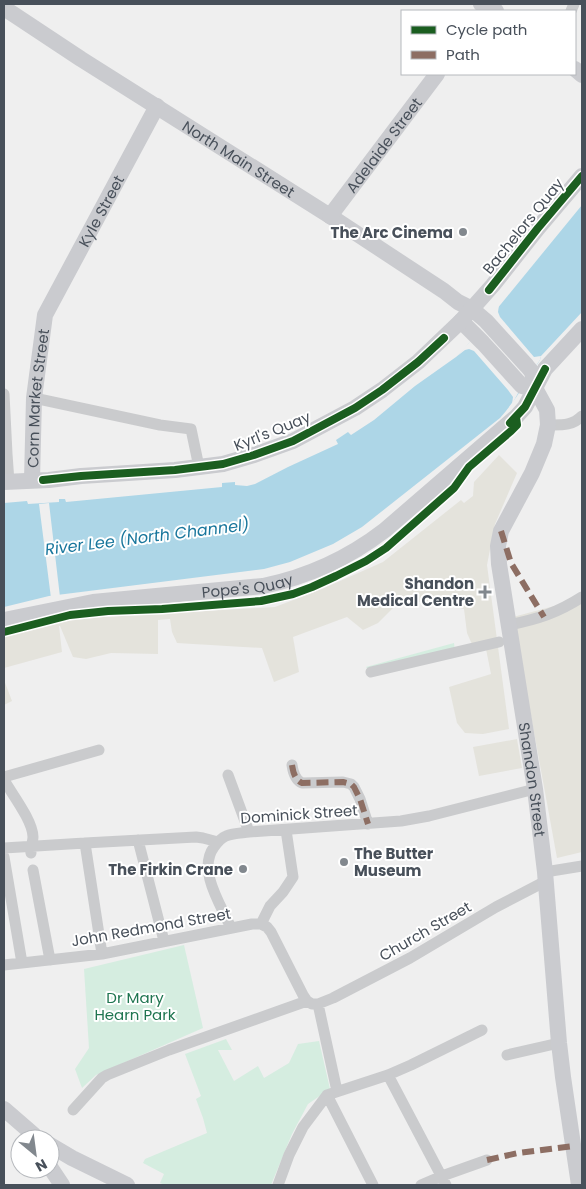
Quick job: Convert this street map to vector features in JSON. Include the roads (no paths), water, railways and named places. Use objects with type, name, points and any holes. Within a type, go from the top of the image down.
[{"type":"main road","name":"North Main Street","points":[[4,8],[330,216],[458,302],[472,309],[486,321],[527,366],[530,382]]},
{"type":"main road","name":"Adelaide Street","points":[[330,216],[437,75]]},
{"type":"main road","name":"Kyle Street","points":[[46,315],[157,106]]},
{"type":"main road","name":"Bachelors Quay","points":[[472,309],[582,176]]},
{"type":"main road","name":"Kyrl's Quay","points":[[7,482],[200,467],[223,464],[269,450],[355,408],[382,390],[418,362],[472,309]]},
{"type":"main road","name":"Corn Market Street","points":[[32,480],[34,398],[46,315]]},
{"type":"main road","points":[[461,321],[483,343],[530,382]]},
{"type":"main road","name":"Pope's Quay","points":[[4,620],[93,602],[247,588],[280,582],[300,576],[344,556],[370,542],[521,412],[525,407],[530,382],[545,369],[582,329]]},
{"type":"main road","name":"Shandon Street","points":[[530,382],[547,410],[548,425],[544,444],[532,473],[501,531],[498,546],[499,564],[535,789],[546,876],[559,1043],[579,1185]]},
{"type":"main road","points":[[4,1109],[27,1129]]},
{"type":"main road","points":[[60,1151],[127,1185]]},
{"type":"street","name":"Corn Market Street","points":[[4,394],[7,482]]},
{"type":"street","points":[[34,398],[160,425],[191,429],[200,467]]},
{"type":"street","points":[[548,425],[570,425],[582,416]]},
{"type":"street","points":[[509,625],[544,617],[582,598]]},
{"type":"street","points":[[370,672],[499,642]]},
{"type":"street","points":[[30,850],[33,839],[30,823],[4,778],[100,750]]},
{"type":"street","points":[[292,765],[292,772],[302,783],[343,782],[351,784],[360,799],[368,824]]},
{"type":"street","points":[[228,775],[249,832]]},
{"type":"street","name":"Dominick Street","points":[[218,842],[226,836],[249,832],[368,824],[415,818],[535,789]]},
{"type":"street","points":[[286,830],[293,877],[270,906],[261,924],[271,932],[299,989],[313,1003],[332,1093],[372,1185]]},
{"type":"street","points":[[4,848],[30,850],[85,842],[203,838],[218,842],[209,855],[208,872],[231,928]]},
{"type":"street","points":[[138,840],[164,941]]},
{"type":"street","points":[[85,842],[102,954]]},
{"type":"street","points":[[4,857],[22,963]]},
{"type":"street","name":"Church Street","points":[[74,1110],[107,1074],[169,1050],[333,998],[410,958],[546,876],[582,866]]},
{"type":"street","points":[[33,870],[50,960]]},
{"type":"street","name":"John Redmond Street","points":[[4,965],[102,954],[231,928],[261,924]]},
{"type":"street","points":[[278,1185],[289,1155],[303,1127],[332,1093],[388,1075],[482,1030]]},
{"type":"street","points":[[507,1055],[559,1043]]},
{"type":"street","points":[[388,1075],[444,1181]]},
{"type":"street","points":[[422,1185],[444,1181],[487,1160]]},
{"type":"water","name":"River Lee (North Channel)","points":[[582,205],[582,312],[541,356],[521,390],[500,418],[362,527],[333,544],[290,562],[264,569],[49,596],[4,607],[4,503],[27,501],[28,504],[59,502],[59,499],[65,499],[66,502],[222,487],[222,483],[235,482],[235,485],[247,486],[255,484],[338,444],[336,440],[348,432],[351,435],[374,420],[415,386],[456,357]]},
{"type":"place","name":"The Arc Cinema","points":[[463,232]]},
{"type":"place","name":"Shandon Medical Centre","points":[[485,592]]},
{"type":"place","name":"The Butter Museum","points":[[344,862]]},
{"type":"place","name":"The Firkin Crane","points":[[243,869]]},
{"type":"park label","name":"Dr Mary Hearn Park","points":[[135,1006]]}]
